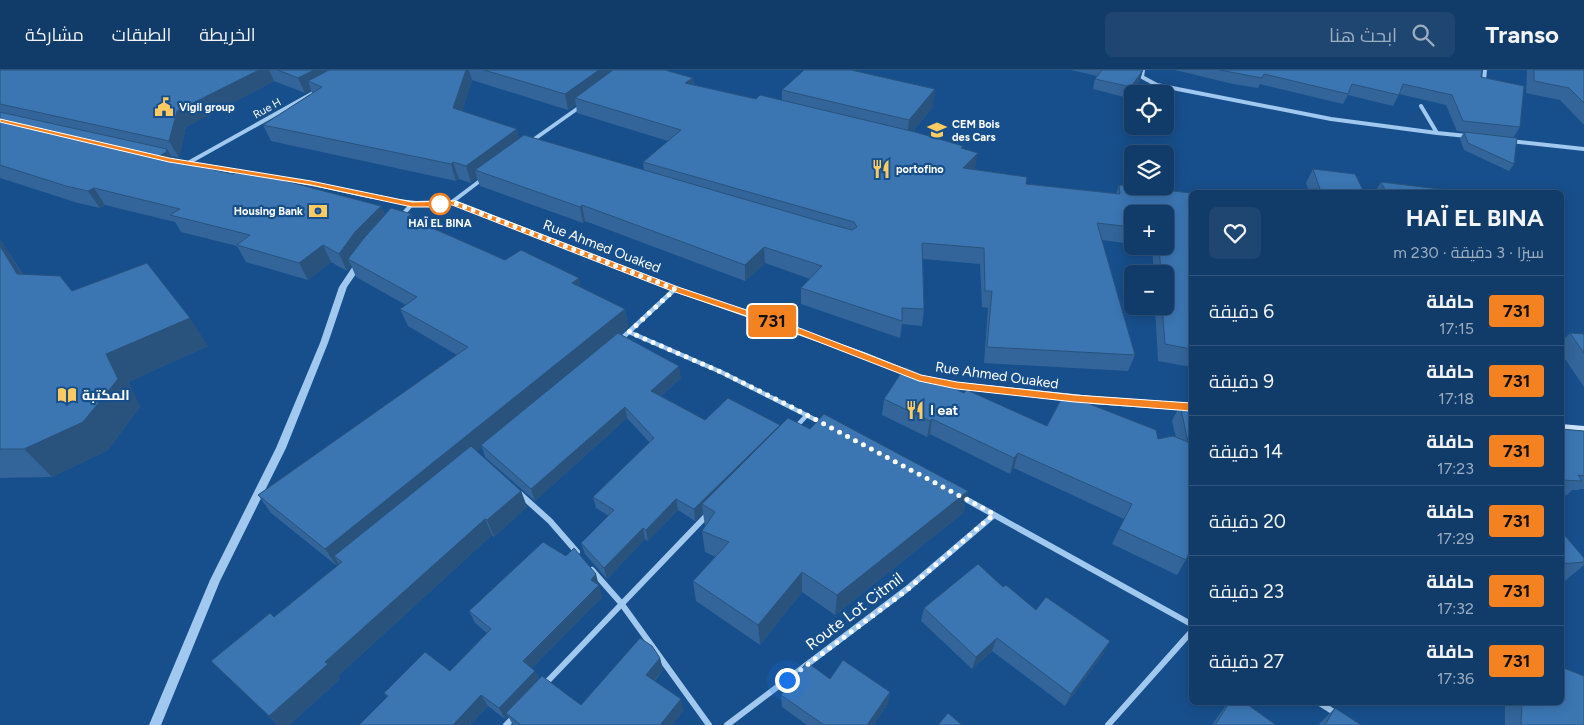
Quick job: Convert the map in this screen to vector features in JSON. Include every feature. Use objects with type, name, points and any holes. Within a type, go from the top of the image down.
[{"type":"main road","name":"Rue Ahmed Ouaked","points":[[159,158],[311,183],[412,204],[435,205],[452,202],[675,289],[852,350],[919,378],[957,385],[1082,399],[1189,407]]},
{"type":"main road","points":[[1564,428],[1584,430]]},
{"type":"street","points":[[1143,70],[1142,77],[1157,85],[1336,122],[1395,130],[1470,136]]},
{"type":"street","points":[[1484,80],[1485,70]]},
{"type":"street","name":"Rue H","points":[[188,163],[321,88]]},
{"type":"street","points":[[518,152],[589,99]]},
{"type":"street","points":[[1421,106],[1436,133]]},
{"type":"street","points":[[1508,140],[1584,149]]},
{"type":"street","points":[[525,146],[534,149]]},
{"type":"street","points":[[452,202],[489,174]]},
{"type":"street","points":[[393,225],[412,204]]},
{"type":"street","points":[[155,725],[216,580],[281,448],[324,343],[343,287],[367,252]]},
{"type":"street","points":[[614,344],[675,289]]},
{"type":"street","points":[[629,332],[721,372],[824,424]]},
{"type":"street","points":[[787,436],[808,415]]},
{"type":"street","points":[[514,489],[550,521],[582,558]]},
{"type":"street","points":[[952,492],[1189,623]]},
{"type":"street","points":[[540,689],[712,510]]},
{"type":"street","name":"Route Lot Citmil","points":[[727,725],[907,590],[994,514]]},
{"type":"street","points":[[589,566],[621,603],[709,725]]},
{"type":"street","points":[[1108,725],[1189,634]]},
{"type":"street","points":[[1323,705],[1347,720]]},
{"type":"street","points":[[506,725],[520,711]]},
{"type":"building","points":[[0,70],[259,70],[177,111],[169,141],[0,104]]},
{"type":"building","points":[[278,70],[314,70],[298,78]]},
{"type":"building","points":[[329,70],[466,70],[453,108],[517,129],[466,166],[263,125],[322,87],[308,81]]},
{"type":"building","points":[[484,70],[599,70],[565,94]]},
{"type":"building","points":[[613,70],[665,70],[693,78],[685,83],[756,99],[760,95],[915,132],[963,146],[961,148],[978,153],[963,168],[1027,177],[1026,184],[1120,194],[1119,185],[1124,186],[1124,195],[1174,195],[1174,191],[1189,193],[1189,349],[1165,344],[1163,315],[1174,315],[1174,265],[1160,265],[1160,255],[1174,255],[1174,205],[1124,205],[1124,226],[1097,223],[1135,355],[987,347],[992,291],[985,291],[984,248],[922,243],[924,309],[902,308],[902,321],[801,288],[822,266],[764,247],[745,265],[582,205],[580,207],[475,170],[524,135],[826,223],[852,230],[857,227],[854,222],[643,162],[681,130],[575,98]]},
{"type":"building","points":[[804,70],[851,70],[935,89],[909,120],[782,90]]},
{"type":"building","points":[[1102,70],[1143,70],[1132,85],[1124,85],[1095,79]]},
{"type":"building","points":[[1220,70],[1482,70],[1481,77],[1524,86],[1520,127],[1463,121],[1452,95],[1403,84],[1399,95],[1352,84],[1348,94],[1264,74],[1262,78]]},
{"type":"building","points":[[1534,70],[1584,70],[1584,103],[1569,88],[1534,81]]},
{"type":"building","points":[[0,112],[167,149],[166,152],[158,157],[233,174],[240,169],[381,206],[355,232],[339,254],[323,245],[299,263],[237,245],[250,235],[170,215],[180,209],[94,188],[88,191],[66,186],[0,165]]},
{"type":"building","points":[[1464,132],[1517,138],[1514,164],[1468,143]]},
{"type":"building","points":[[1313,169],[1355,174],[1363,190],[1320,190]]},
{"type":"building","points":[[1381,182],[1448,190],[1385,190]]},
{"type":"building","points":[[391,208],[412,214],[407,217],[505,260],[521,250],[579,278],[572,283],[625,309],[325,549],[258,495],[468,347],[400,309],[417,297],[348,259]]},
{"type":"building","name":"المكتبة","points":[[0,246],[17,274],[60,276],[72,291],[147,263],[190,318],[106,354],[118,379],[83,422],[24,449],[0,449]]},
{"type":"building","points":[[618,333],[679,366],[651,391],[705,420],[728,398],[780,425],[694,509],[676,499],[646,530],[643,528],[604,568],[581,543],[614,510],[593,497],[654,438],[625,407],[531,489],[481,445]]},
{"type":"building","points":[[1570,333],[1584,334],[1584,353]]},
{"type":"building","points":[[905,367],[964,393],[967,390],[1047,426],[1064,394],[1156,430],[1158,439],[1173,436],[1188,442],[1180,405],[1189,406],[1189,553],[1186,560],[1119,529],[1132,504],[1018,453],[1014,458],[932,419],[930,421],[884,399]]},
{"type":"building","points":[[824,414],[968,491],[837,595],[802,572],[758,625],[693,581],[729,542],[702,531],[715,512],[702,504],[788,418],[810,429]]},
{"type":"building","points":[[1564,429],[1584,431],[1584,476],[1578,475],[1582,481],[1564,480]]},
{"type":"building","points":[[471,446],[521,491],[487,520],[485,519],[325,662],[328,664],[269,716],[211,661],[270,613],[274,617],[342,562],[334,556]]},
{"type":"building","points":[[1564,535],[1584,558],[1584,562],[1564,564]]},
{"type":"building","points":[[543,542],[566,556],[574,548],[596,574],[591,580],[599,585],[523,661],[535,671],[499,708],[481,695],[453,725],[359,725],[388,696],[384,693],[425,652],[450,671],[491,629],[469,611]]},
{"type":"building","points":[[978,564],[1003,587],[1006,585],[1036,610],[1046,597],[1110,641],[1071,694],[997,638],[976,657],[924,608]]},
{"type":"building","points":[[640,638],[652,646],[660,658],[646,675],[681,699],[660,725],[521,725],[506,713],[542,676],[581,705]]},
{"type":"building","points":[[843,660],[890,692],[867,725],[824,725],[781,695],[807,662],[830,679]]},
{"type":"building","points":[[1564,668],[1584,676],[1584,725],[1521,725],[1522,705],[1564,705]]},
{"type":"building","points":[[1228,705],[1248,705],[1276,725],[1215,725]]},
{"type":"building","points":[[1335,708],[1361,725],[1325,725]]},
{"type":"building","points":[[948,713],[962,725],[938,725]]},
{"type":"bus line","name":"731","points":[[0,121],[169,160],[311,183],[412,204],[435,205],[452,202],[675,289],[791,328],[919,378],[957,385],[1092,400],[1189,407]]},
{"type":"place","name":"Vigil group","points":[[164,107]]},
{"type":"place","name":"CEM Bois des Cars","points":[[937,130]]},
{"type":"place","name":"portofino","points":[[881,169]]},
{"type":"place","name":"HAÏ EL BINA","points":[[440,204]]},
{"type":"place","name":"Housing Bank","points":[[318,211]]},
{"type":"place","name":"المكتبة","points":[[67,395]]},
{"type":"place","name":"I eat","points":[[915,410]]},
{"type":"route","points":[[440,204],[435,205],[452,202],[675,289],[629,332],[721,372],[790,406],[994,514],[907,590],[787,680]]}]
